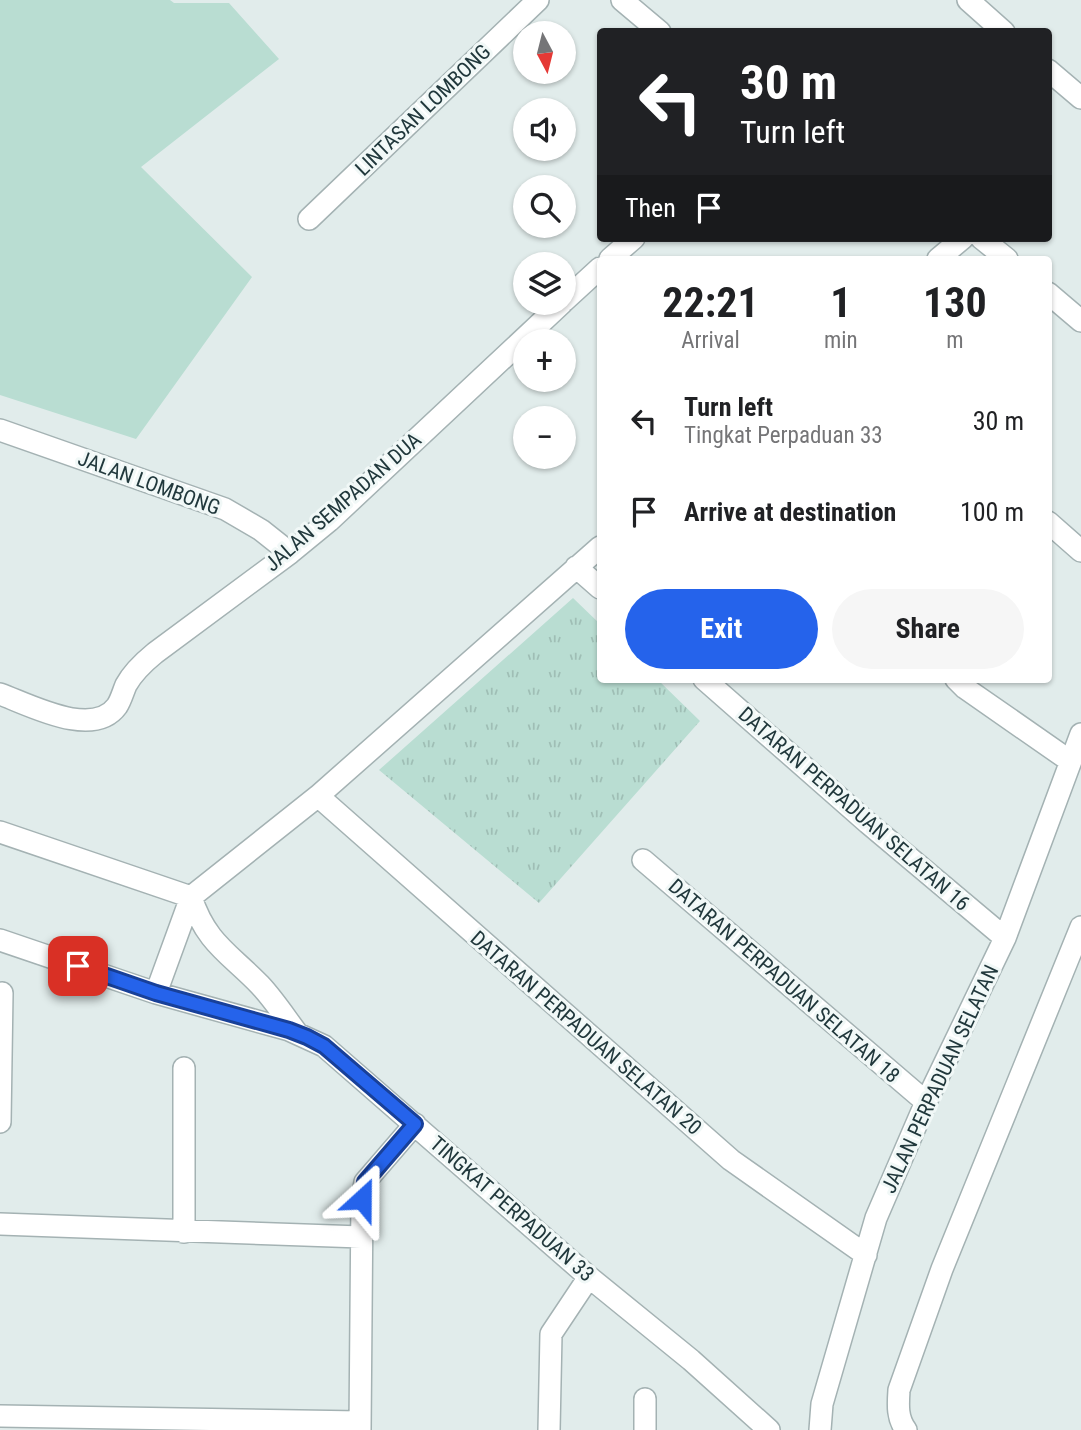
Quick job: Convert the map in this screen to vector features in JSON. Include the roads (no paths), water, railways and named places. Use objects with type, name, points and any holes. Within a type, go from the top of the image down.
[{"type":"street","name":"LINTASAN LOMBONG","points":[[309,219],[538,0]]},
{"type":"street","points":[[622,0],[655,28]]},
{"type":"street","points":[[968,0],[1000,28]]},
{"type":"street","points":[[1052,74],[1081,99]]},
{"type":"street","points":[[613,256],[629,242]]},
{"type":"street","points":[[986,242],[1003,256]]},
{"type":"street","name":"JALAN SEMPADAN DUA","points":[[576,290],[597,271]]},
{"type":"street","points":[[1052,296],[1081,321]]},
{"type":"street","name":"JALAN SEMPADAN DUA","points":[[0,694],[74,720],[92,721],[108,715],[118,705],[132,675],[155,653],[329,521],[549,315]]},
{"type":"street","name":"JALAN LOMBONG","points":[[0,430],[225,509],[261,530],[290,553]]},
{"type":"street","points":[[1052,526],[1081,551]]},
{"type":"street","points":[[156,993],[191,897],[318,796],[597,549]]},
{"type":"street","points":[[576,566],[597,584]]},
{"type":"street","name":"DATARAN PERPADUAN SELATAN 16","points":[[709,683],[868,823],[1005,938]]},
{"type":"street","points":[[960,683],[1070,761]]},
{"type":"street","name":"JALAN PERPADUAN SELATAN","points":[[820,1430],[822,1404],[876,1219],[926,1102],[1005,938],[1081,734]]},
{"type":"street","name":"DATARAN PERPADUAN SELATAN 20","points":[[318,796],[730,1160],[866,1255]]},
{"type":"street","points":[[0,832],[191,897]]},
{"type":"street","name":"DATARAN PERPADUAN SELATAN 18","points":[[643,860],[926,1102]]},
{"type":"street","points":[[191,897],[197,917],[208,935],[261,986],[297,1033]]},
{"type":"street","points":[[906,1430],[901,1423],[897,1407],[908,1366],[942,1269],[1081,927]]},
{"type":"street","name":"TINGKAT PERPADUAN 33","points":[[0,940],[156,993],[297,1033],[324,1046],[769,1430]]},
{"type":"street","points":[[0,1122],[2,993]]},
{"type":"street","points":[[184,1068],[184,1232]]},
{"type":"street","points":[[0,1416],[360,1426],[361,1237],[365,1182],[415,1124]]},
{"type":"street","points":[[0,1224],[361,1237]]},
{"type":"street","points":[[549,1430],[551,1334],[589,1277]]},
{"type":"street","points":[[645,1399],[645,1430]]}]
